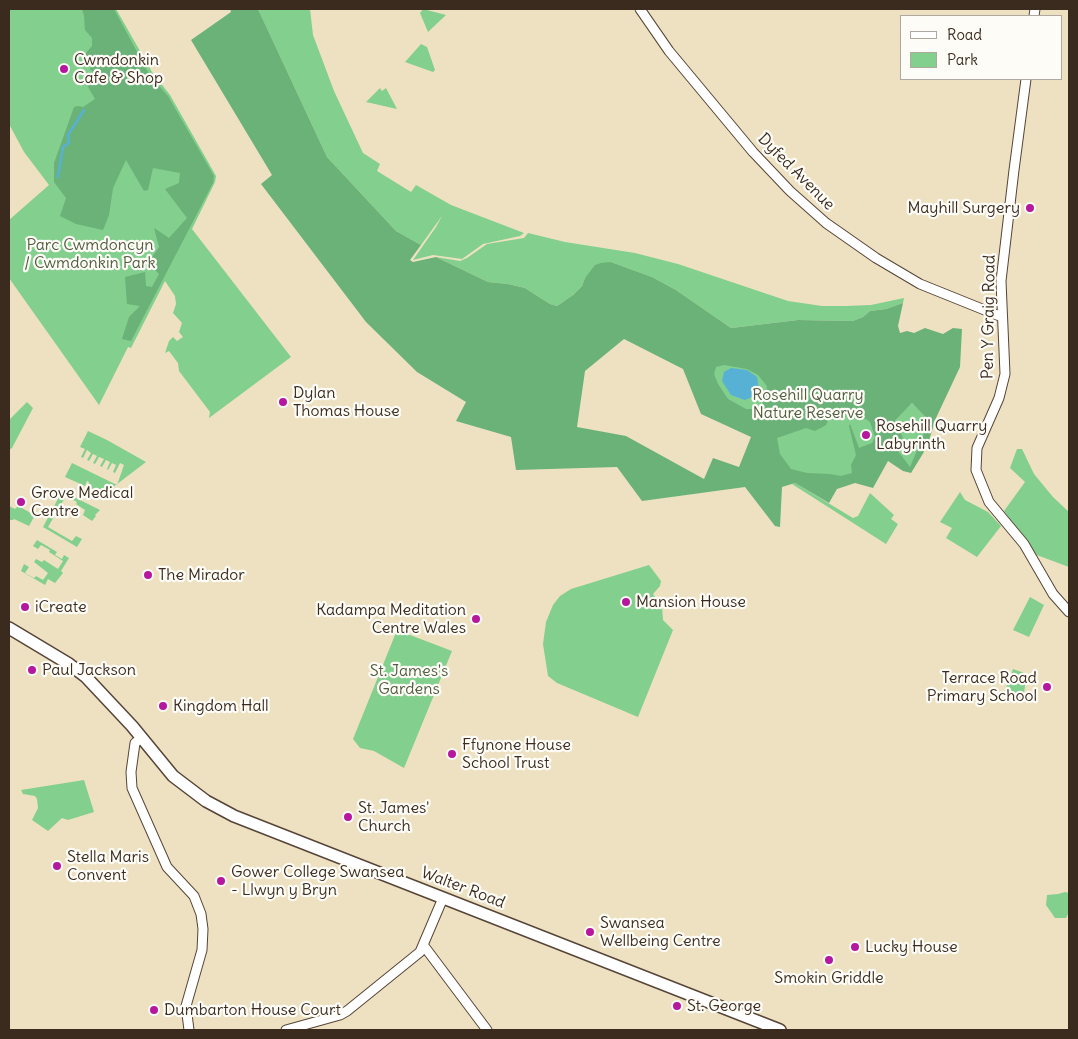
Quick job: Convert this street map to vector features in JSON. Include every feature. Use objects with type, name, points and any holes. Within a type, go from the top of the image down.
[{"type":"main road","name":"Walter Road","points":[[9,628],[75,668],[86,677],[132,726],[173,776],[206,801],[234,816],[780,1030]]},
{"type":"street","name":"Dyfed Avenue","points":[[640,9],[669,51],[752,152],[790,192],[826,223],[870,254],[920,284],[1002,317]]},
{"type":"street","name":"Pen Y Graig Road","points":[[1026,80],[1002,281],[1005,374],[999,398],[977,448],[977,476],[989,502],[1024,544],[1053,594],[1069,612]]},
{"type":"street","points":[[141,738],[135,743],[131,772],[132,788],[148,820],[167,867],[194,896],[201,914],[203,929],[202,950],[186,1006],[189,1030]]},
{"type":"street","points":[[286,1030],[340,1015],[347,1011],[420,952],[444,898]]},
{"type":"street","points":[[424,946],[487,1030]]},
{"type":"green space","name":"Parc Cwmdoncyn / Cwmdonkin Park","points":[[9,9],[116,9],[152,72],[170,95],[216,176],[215,182],[192,229],[291,357],[209,418],[210,412],[179,371],[178,363],[169,351],[165,353],[169,341],[173,337],[177,341],[183,337],[179,332],[182,323],[173,313],[176,304],[175,296],[165,281],[131,348],[128,347],[99,405],[9,278],[9,220],[49,185],[24,152],[9,124]]},
{"type":"green space","points":[[82,9],[114,9],[149,74],[168,96],[214,176],[213,183],[131,341],[122,339],[129,317],[140,306],[127,304],[125,277],[145,272],[146,286],[152,287],[159,274],[148,263],[159,247],[154,228],[169,238],[187,218],[165,189],[179,183],[180,173],[153,168],[148,190],[144,191],[126,160],[113,188],[109,215],[103,230],[76,224],[60,216],[66,198],[54,182],[54,163],[74,107],[83,107],[95,99],[87,85],[95,74],[90,69],[93,61],[85,54],[92,46],[92,38],[85,30]]},
{"type":"green space","points":[[230,9],[258,9],[327,157],[396,231],[421,245],[410,260],[413,262],[436,257],[488,282],[525,288],[550,304],[557,306],[582,286],[585,278],[595,265],[611,262],[652,277],[676,290],[731,328],[798,320],[853,321],[863,317],[870,311],[886,309],[903,303],[898,326],[900,333],[907,331],[914,333],[925,328],[943,334],[953,328],[962,329],[960,367],[936,418],[927,447],[911,473],[903,471],[888,461],[873,488],[855,483],[837,489],[829,503],[795,483],[782,487],[780,527],[775,526],[745,487],[642,501],[617,467],[516,470],[511,437],[456,421],[466,402],[417,372],[366,322],[261,184],[272,175],[191,40],[231,12]],"holes":[[[624,339],[683,369],[701,414],[751,437],[739,467],[713,458],[704,479],[626,436],[577,427],[585,371]],[[724,365],[747,369],[758,375],[767,386],[765,399],[759,409],[746,409],[728,399],[714,374],[716,367]],[[912,403],[929,421],[910,467],[899,452],[903,437],[895,421]],[[834,408],[857,418],[866,419],[870,422],[875,437],[872,443],[859,448],[850,424],[856,455],[851,465],[852,473],[841,476],[807,473],[791,469],[780,454],[777,438],[806,428],[815,431],[826,425]]]},
{"type":"green space","points":[[258,9],[310,9],[313,35],[334,91],[363,153],[380,164],[377,171],[411,192],[416,185],[451,205],[524,233],[520,236],[483,244],[462,259],[433,255],[413,260],[442,216],[421,245],[396,231],[327,157]]},
{"type":"green space","points":[[423,9],[446,15],[428,32],[420,13]]},
{"type":"green space","points":[[421,44],[427,47],[435,70],[433,72],[405,62]]},
{"type":"green space","points":[[380,88],[382,91],[386,88],[397,109],[366,102]]},
{"type":"green space","points":[[528,233],[565,242],[635,253],[678,264],[788,301],[822,306],[846,306],[871,305],[904,298],[903,303],[886,309],[870,311],[863,317],[853,321],[798,320],[731,328],[676,290],[652,277],[611,262],[585,278],[582,286],[573,295],[557,306],[550,304],[525,288],[488,282],[436,257],[460,261],[487,244],[524,238]]},
{"type":"green space","name":"Rosehill Quarry Nature Reserve","points":[[849,324],[879,447],[873,471],[833,488],[794,479],[750,429],[680,340]]},
{"type":"green space","points":[[27,402],[33,408],[12,448],[9,450],[9,420]]},
{"type":"green space","points":[[912,403],[929,421],[910,468],[899,452],[903,437],[895,421]]},
{"type":"green space","points":[[88,431],[146,462],[117,484],[124,465],[120,463],[115,473],[113,472],[116,465],[112,463],[108,470],[110,462],[106,460],[102,467],[100,466],[104,459],[99,457],[95,464],[93,463],[97,456],[93,454],[89,461],[87,460],[91,453],[87,450],[83,458],[81,457],[85,449],[80,447]]},
{"type":"green space","points":[[1017,449],[1022,449],[1034,474],[1053,497],[1069,512],[1069,567],[1034,554],[1004,511],[1025,482],[1010,468]]},
{"type":"green space","points":[[72,463],[116,485],[104,494],[88,487],[89,482],[87,481],[85,486],[65,477]]},
{"type":"green space","points":[[795,483],[853,518],[858,516],[870,493],[894,515],[891,519],[898,524],[886,544],[792,484]]},
{"type":"green space","points":[[64,492],[100,510],[92,521],[83,515],[85,510],[76,504],[77,502],[66,496],[48,527],[72,541],[76,536],[82,539],[77,547],[43,527],[60,495]]},
{"type":"green space","points":[[960,492],[965,500],[988,512],[1001,526],[977,557],[946,538],[952,528],[940,522]]},
{"type":"green space","points":[[9,506],[15,509],[20,507],[34,517],[29,526],[14,519],[9,520]]},
{"type":"green space","points":[[37,540],[57,552],[55,555],[62,559],[64,555],[69,558],[61,571],[63,573],[55,583],[48,579],[45,585],[21,571],[24,564],[29,567],[25,573],[43,580],[48,573],[34,562],[36,559],[42,562],[44,560],[58,569],[63,561],[41,545],[38,549],[33,546]]},
{"type":"green space","points":[[649,565],[661,581],[660,586],[653,594],[662,607],[663,620],[673,630],[638,717],[557,683],[548,676],[543,644],[546,622],[553,605],[560,596],[571,589]]},
{"type":"green space","points":[[1030,597],[1044,605],[1029,637],[1013,630]]},
{"type":"green space","name":"St. James's Gardens","points":[[397,630],[452,651],[404,768],[374,751],[360,748],[353,739]]},
{"type":"green space","points":[[1013,669],[1027,674],[1023,699],[1004,693]]},
{"type":"green space","points":[[84,780],[94,812],[68,820],[62,818],[48,831],[32,820],[38,808],[37,799],[35,796],[23,794],[21,790]]},
{"type":"green space","points":[[1069,893],[1069,912],[1066,918],[1055,918],[1046,905],[1047,895]]},
{"type":"water","points":[[731,368],[747,370],[757,377],[759,389],[752,397],[745,400],[731,395],[722,381],[724,372]]},
{"type":"waterway","points":[[58,177],[63,147],[69,143],[68,135],[84,110]]},
{"type":"place","name":"Cwmdonkin Cafe & Shop","points":[[64,69]]},
{"type":"place","name":"Mayhill Surgery","points":[[1030,208]]},
{"type":"place","name":"Dylan Thomas House","points":[[283,402]]},
{"type":"place","name":"Rosehill Quarry Labyrinth","points":[[866,435]]},
{"type":"place","name":"Grove Medical Centre","points":[[21,502]]},
{"type":"place","name":"The Mirador","points":[[148,575]]},
{"type":"place","name":"Mansion House","points":[[626,602]]},
{"type":"place","name":"iCreate","points":[[25,607]]},
{"type":"place","name":"Kadampa Meditation Centre Wales","points":[[476,619]]},
{"type":"place","name":"Paul Jackson","points":[[32,670]]},
{"type":"place","name":"Terrace Road Primary School","points":[[1047,687]]},
{"type":"place","name":"Kingdom Hall","points":[[163,706]]},
{"type":"place","name":"Ffynone House School Trust","points":[[452,754]]},
{"type":"place","name":"St. James' Church","points":[[348,817]]},
{"type":"place","name":"Stella Maris Convent","points":[[57,866]]},
{"type":"place","name":"Gower College Swansea - Llwyn y Bryn","points":[[221,881]]},
{"type":"place","name":"Swansea Wellbeing Centre","points":[[590,932]]},
{"type":"place","name":"Lucky House","points":[[855,947]]},
{"type":"place","name":"Smokin Griddle","points":[[829,960]]},
{"type":"place","name":"St. George","points":[[677,1006]]},
{"type":"place","name":"Dumbarton House Court","points":[[154,1010]]}]
